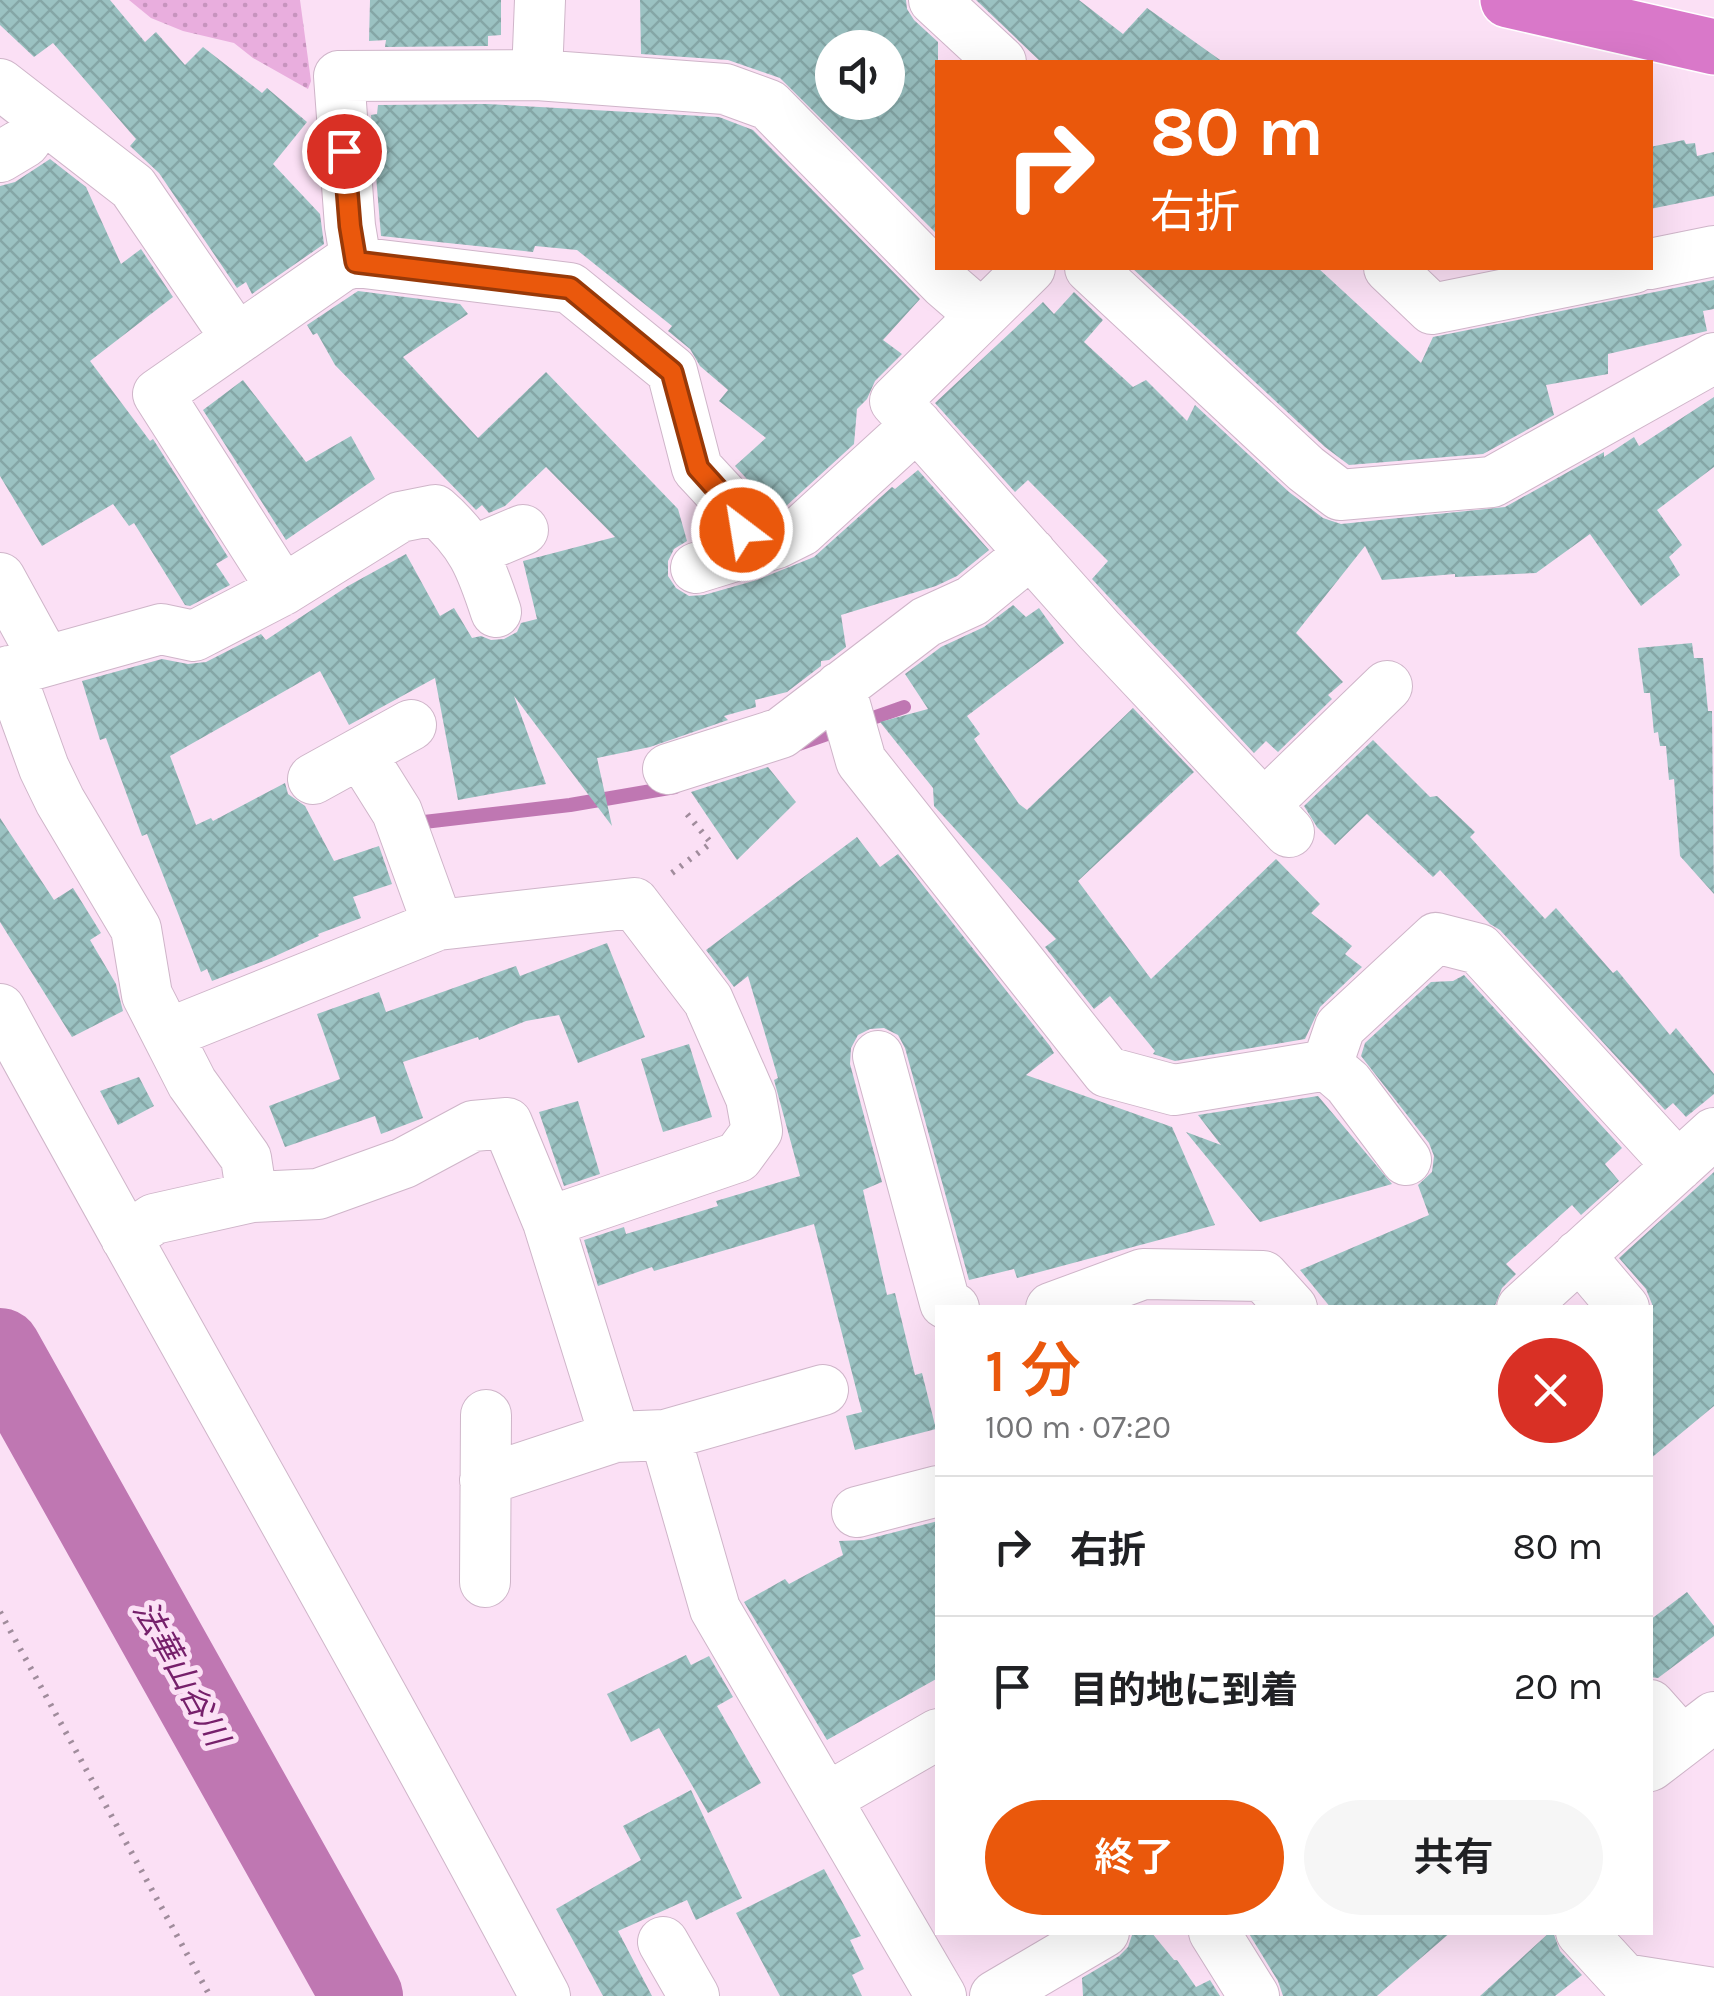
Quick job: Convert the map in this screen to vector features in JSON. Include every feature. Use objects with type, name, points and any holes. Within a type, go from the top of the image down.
[{"type":"highway","points":[[1508,0],[1714,47]]},
{"type":"street","points":[[537,75],[540,0]]},
{"type":"street","points":[[934,0],[999,60]]},
{"type":"street","points":[[356,262],[339,76],[537,75],[725,88],[770,105],[944,283],[981,315]]},
{"type":"street","points":[[0,84],[132,187],[238,338]]},
{"type":"street","points":[[0,157],[24,142],[42,117]]},
{"type":"street","points":[[1653,263],[1714,251]]},
{"type":"street","points":[[283,590],[158,394],[342,266],[356,262],[570,288],[672,372],[698,468],[735,509],[749,552]]},
{"type":"street","points":[[1028,270],[896,400],[917,425],[1276,818],[1387,686]]},
{"type":"street","points":[[1092,270],[1306,469],[1340,495],[1492,482],[1714,358]]},
{"type":"street","points":[[1391,270],[1432,308],[1624,270]]},
{"type":"street","points":[[696,568],[801,531],[917,425]]},
{"type":"street","points":[[18,668],[162,629],[194,636],[283,590],[400,517],[434,510],[460,532],[473,551],[496,612]]},
{"type":"street","points":[[473,551],[523,530]]},
{"type":"street","points":[[670,769],[781,733],[926,622],[972,601],[1031,553]]},
{"type":"street","points":[[0,578],[44,768],[77,862],[136,928],[147,995],[192,1083],[246,1158],[252,1197]]},
{"type":"street","points":[[840,687],[861,761],[1107,1072],[1174,1090],[1327,1065],[1348,1083],[1406,1160]]},
{"type":"street","points":[[313,779],[410,725]]},
{"type":"street","points":[[360,753],[396,812],[438,925]]},
{"type":"street","points":[[167,1034],[438,925],[634,903],[708,1000],[751,1098],[756,1132],[738,1157],[548,1222]]},
{"type":"street","points":[[1327,1065],[1340,1027],[1436,938],[1480,949],[1696,1149],[1525,1305]]},
{"type":"street","points":[[0,1009],[306,1554],[545,1996]]},
{"type":"street","points":[[878,1056],[944,1303],[948,1305]]},
{"type":"street","points":[[126,1238],[154,1220],[252,1197],[318,1194],[404,1162],[472,1126],[508,1123],[548,1222],[615,1437]]},
{"type":"street","points":[[1579,1255],[1621,1305]]},
{"type":"street","points":[[1058,1305],[1143,1274],[1263,1276],[1289,1305]]},
{"type":"street","points":[[486,1480],[615,1437],[666,1435],[823,1390]]},
{"type":"street","points":[[485,1582],[486,1415]]},
{"type":"street","points":[[666,1435],[715,1609],[941,1996]]},
{"type":"street","points":[[857,1512],[935,1492]]},
{"type":"street","points":[[827,1798],[935,1736]]},
{"type":"street","points":[[995,1996],[1099,1935]]},
{"type":"street","points":[[1216,1935],[1254,1996]]},
{"type":"street","points":[[1584,1935],[1624,1980],[1714,1993]]},
{"type":"street","points":[[664,1942],[694,1996]]},
{"type":"path","points":[[634,903],[711,843],[672,795],[670,769]]},
{"type":"path","points":[[0,1612],[210,1996]]},
{"type":"shaded area","points":[[129,0],[300,0],[311,81],[308,89],[234,43],[183,31],[151,18]]},
{"type":"building","points":[[0,0],[110,0],[145,42],[156,32],[185,65],[203,47],[262,93],[267,88],[307,122],[273,164],[320,214],[324,244],[252,294],[246,282],[237,288],[159,173],[130,146],[136,139],[53,43],[34,57],[0,25]]},
{"type":"building","points":[[370,0],[501,0],[501,35],[488,36],[488,46],[385,47],[386,40],[369,41]]},
{"type":"building","points":[[640,0],[906,0],[914,20],[938,42],[935,232],[822,120],[905,120],[905,30],[815,30],[815,113],[780,78],[728,60],[641,54]]},
{"type":"building","points":[[976,0],[1079,0],[1123,34],[1147,8],[1220,60],[1039,60]]},
{"type":"building","points":[[487,104],[719,117],[753,130],[920,299],[883,340],[902,354],[875,381],[867,399],[857,409],[854,444],[785,507],[767,516],[757,490],[735,466],[766,438],[719,401],[728,390],[668,331],[672,326],[577,250],[535,246],[533,252],[381,236],[371,115],[377,114],[378,105]]},
{"type":"building","points":[[1684,140],[1686,144],[1695,143],[1697,156],[1714,152],[1714,196],[1653,208],[1653,146]]},
{"type":"building","points":[[50,159],[86,187],[121,264],[141,249],[173,297],[90,361],[150,441],[153,439],[228,557],[216,564],[230,585],[190,606],[185,605],[134,523],[129,526],[113,504],[42,546],[0,476],[0,186],[15,182]]},
{"type":"building","points":[[1134,270],[1320,270],[1421,363],[1433,337],[1714,280],[1714,309],[1703,311],[1707,331],[1608,354],[1608,374],[1546,385],[1554,415],[1483,454],[1349,465]]},
{"type":"building","points":[[358,291],[460,304],[468,314],[403,357],[478,438],[546,372],[678,509],[687,541],[674,549],[668,561],[668,576],[676,588],[689,596],[757,580],[814,557],[892,487],[895,489],[918,470],[989,550],[957,576],[936,586],[841,615],[846,647],[829,660],[821,661],[821,666],[787,692],[755,700],[756,707],[724,716],[728,720],[650,747],[597,758],[612,826],[514,696],[546,784],[458,800],[435,678],[349,725],[320,671],[170,756],[196,825],[211,818],[213,821],[285,783],[288,794],[305,806],[334,861],[379,846],[392,884],[353,897],[361,918],[212,981],[207,969],[201,972],[147,834],[142,836],[106,738],[100,740],[82,681],[162,659],[188,664],[206,662],[261,634],[266,640],[348,586],[406,554],[440,616],[454,608],[472,638],[504,639],[517,632],[521,623],[537,619],[523,561],[615,537],[546,467],[505,506],[489,513],[482,505],[476,510],[335,365],[317,333],[313,335],[307,325]]},
{"type":"building","points":[[1074,292],[1103,320],[1084,342],[1133,387],[1146,380],[1187,421],[1195,405],[1289,492],[1323,518],[1341,524],[1505,507],[1604,452],[1604,457],[1634,437],[1639,446],[1714,397],[1714,467],[1657,510],[1682,545],[1669,557],[1680,575],[1641,606],[1590,534],[1536,573],[1382,580],[1365,546],[1296,633],[1343,682],[1328,695],[1332,699],[1278,752],[1266,741],[1254,753],[1092,579],[1108,561],[1028,480],[1015,492],[935,403],[1043,302],[1054,314]]},
{"type":"building","points":[[243,380],[306,462],[351,436],[375,479],[286,540],[203,410]]},
{"type":"building","points":[[1013,605],[1026,617],[1039,608],[1064,643],[967,716],[980,734],[974,739],[1027,810],[1133,708],[1194,772],[1078,881],[1151,979],[1276,859],[1320,904],[1311,913],[1352,946],[1345,954],[1362,967],[1320,1007],[1305,1039],[1175,1061],[1153,1054],[1155,1051],[1110,996],[1094,1009],[1045,947],[1056,939],[934,806],[933,788],[880,722],[928,709],[905,674],[941,647],[984,627]]},
{"type":"building","points":[[1692,643],[1694,658],[1703,658],[1708,711],[1712,711],[1714,894],[1680,856],[1674,779],[1669,780],[1666,746],[1660,746],[1658,732],[1654,733],[1650,693],[1644,693],[1638,648]]},
{"type":"building","points":[[1373,740],[1430,797],[1437,796],[1475,832],[1470,837],[1545,919],[1556,908],[1613,973],[1617,970],[1670,1035],[1676,1028],[1714,1074],[1714,1094],[1686,1117],[1673,1103],[1665,1110],[1440,870],[1433,877],[1367,814],[1335,845],[1317,827],[1304,806]]},
{"type":"building","points":[[768,767],[796,802],[737,860],[691,792]]},
{"type":"building","points":[[0,818],[54,900],[73,888],[101,933],[90,940],[116,984],[123,1011],[72,1037],[0,922]]},
{"type":"building","points":[[857,837],[880,867],[898,854],[1050,1046],[1054,1053],[1026,1075],[1172,1127],[1215,1225],[1017,1278],[1014,1269],[969,1280],[905,1048],[898,1035],[884,1028],[858,1035],[851,1048],[850,1064],[882,1182],[863,1190],[887,1295],[895,1293],[915,1375],[922,1373],[935,1429],[855,1450],[846,1416],[862,1412],[814,1224],[654,1271],[652,1267],[598,1286],[584,1240],[624,1227],[626,1234],[800,1176],[774,1080],[778,1078],[748,976],[734,987],[706,950]]},
{"type":"building","points":[[607,943],[645,1037],[578,1063],[559,1015],[526,1021],[479,1040],[478,1037],[403,1062],[423,1118],[381,1134],[375,1116],[285,1147],[269,1106],[340,1079],[317,1014],[379,992],[386,1012],[516,966],[520,976]]},
{"type":"building","points":[[1464,975],[1622,1148],[1605,1164],[1619,1181],[1581,1215],[1572,1205],[1506,1264],[1516,1274],[1502,1288],[1495,1305],[1329,1305],[1300,1270],[1429,1215],[1418,1185],[1432,1172],[1434,1156],[1429,1143],[1361,1056],[1365,1043],[1431,982],[1453,981]]},
{"type":"building","points":[[689,1044],[712,1117],[663,1132],[641,1059]]},
{"type":"building","points":[[139,1077],[154,1106],[118,1125],[100,1091]]},
{"type":"building","points":[[1318,1096],[1392,1184],[1260,1222],[1186,1132],[1221,1145],[1198,1115]]},
{"type":"building","points":[[578,1101],[600,1174],[564,1186],[539,1112]]},
{"type":"building","points":[[1714,1172],[1714,1406],[1653,1457],[1653,1305],[1646,1289],[1619,1258]]},
{"type":"building","points":[[935,1522],[935,1680],[827,1740],[744,1602],[785,1579],[789,1584],[843,1555],[839,1541],[864,1540]]},
{"type":"building","points":[[1687,1592],[1714,1626],[1714,1636],[1658,1678],[1653,1677],[1653,1618]]},
{"type":"building","points":[[686,1655],[691,1665],[709,1656],[733,1697],[717,1706],[761,1783],[708,1813],[659,1728],[631,1742],[607,1694]]},
{"type":"building","points":[[691,1790],[742,1898],[696,1920],[687,1900],[618,1931],[652,1996],[603,1996],[556,1909],[641,1860],[623,1826]]},
{"type":"building","points":[[824,1869],[861,1936],[850,1940],[864,1969],[852,1975],[862,1996],[780,1996],[736,1913]]},
{"type":"building","points":[[1132,1935],[1153,1935],[1196,1987],[1210,1980],[1220,1996],[1083,1996],[1082,1978],[1128,1947]]},
{"type":"building","points":[[1250,1935],[1448,1935],[1377,1996],[1283,1996]]},
{"type":"building","points":[[1547,1935],[1554,1935],[1560,1951],[1582,1975],[1555,1996],[1480,1996]]},
{"type":"waterway","points":[[799,744],[904,707]]},
{"type":"waterway","points":[[424,822],[570,805],[675,787]]},
{"type":"waterway","name":"法華山谷川","points":[[0,1349],[362,1996]]},
{"type":"route","points":[[344,151],[356,262],[570,288],[672,372],[698,468],[735,509],[742,530]]}]
